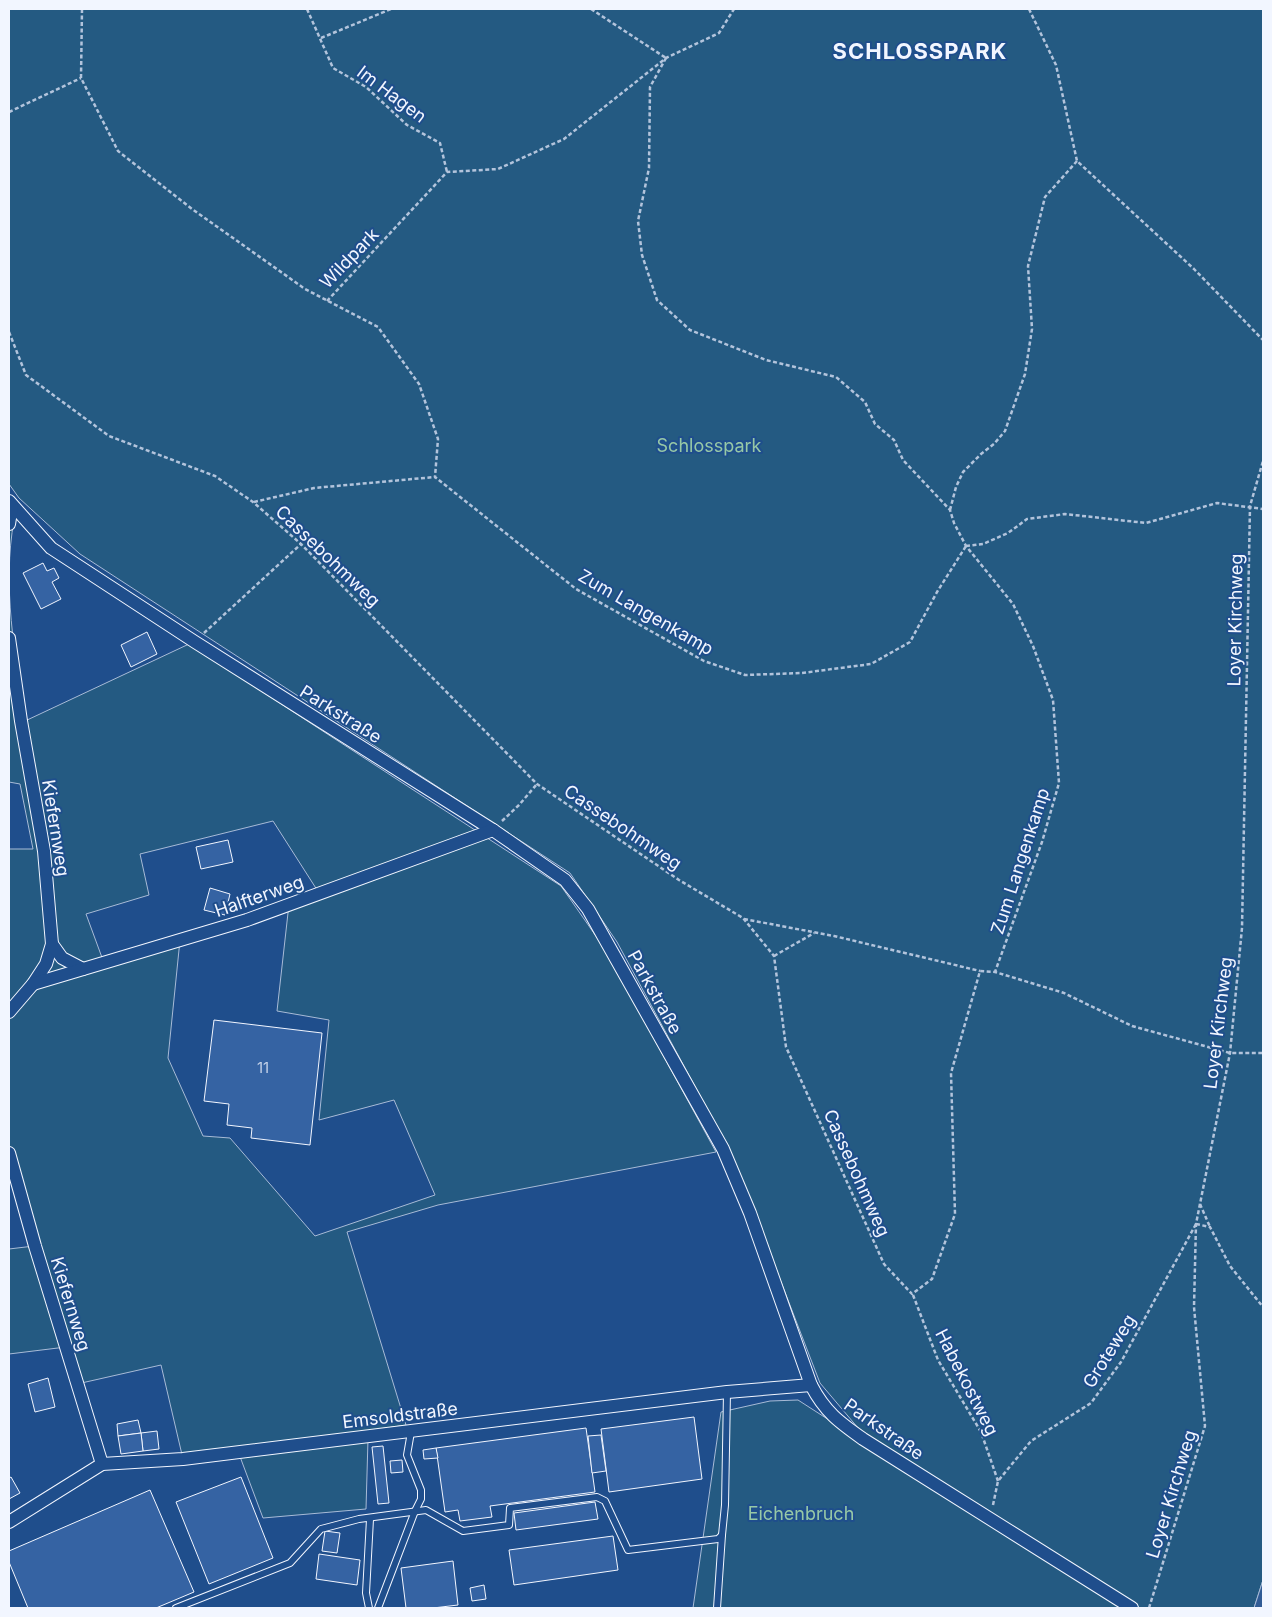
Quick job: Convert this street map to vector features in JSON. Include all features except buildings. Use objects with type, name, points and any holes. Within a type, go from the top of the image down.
[{"type":"street","points":[[9,524],[10,504]]},
{"type":"street","name":"Parkstraße","points":[[10,504],[51,548],[195,642],[492,830],[565,880],[588,909],[723,1149],[750,1213],[811,1385],[818,1398],[837,1421],[893,1460],[1132,1608]]},
{"type":"street","name":"Kiefernweg","points":[[9,638],[20,721],[44,851],[52,944],[46,964],[33,984],[9,1012]]},
{"type":"street","name":"Halfterweg","points":[[33,984],[247,920],[492,830]]},
{"type":"street","points":[[52,944],[62,958],[83,969]]},
{"type":"street","name":"Kiefernweg","points":[[9,1153],[35,1246],[102,1464]]},
{"type":"street","name":"Emsoldstraße","points":[[9,1522],[102,1464],[183,1459],[727,1392],[811,1385]]},
{"type":"lane","points":[[717,1608],[725,1505],[727,1392]]},
{"type":"lane","points":[[378,1608],[421,1499],[421,1490],[407,1455],[411,1432]]},
{"type":"lane","points":[[176,1608],[290,1563],[321,1529],[359,1519],[370,1519],[415,1511],[426,1510],[463,1531],[509,1525],[510,1508],[597,1497],[605,1501],[628,1550],[713,1540],[718,1539],[722,1535]]},
{"type":"lane","points":[[369,1608],[366,1592],[370,1519]]},
{"type":"path","points":[[9,112],[81,78],[82,9]]},
{"type":"path","name":"Im Hagen","points":[[307,9],[333,68],[366,87],[407,125],[440,142],[447,172]]},
{"type":"path","points":[[321,38],[391,9]]},
{"type":"path","points":[[592,9],[666,58]]},
{"type":"path","points":[[447,172],[498,169],[564,139],[666,58],[720,33],[734,9]]},
{"type":"path","points":[[1029,9],[1056,65],[1077,161],[1194,269],[1263,340]]},
{"type":"path","points":[[666,58],[650,87],[649,168],[638,221],[642,255],[657,300],[690,330],[766,360],[836,376],[865,402],[875,424],[894,440],[903,460],[950,510],[954,523],[966,546],[983,544],[1008,533],[1027,519],[1065,514],[1146,523],[1217,502],[1263,509]]},
{"type":"path","name":"Wildpark","points":[[81,78],[118,151],[192,209],[305,289],[327,301],[447,172]]},
{"type":"path","points":[[950,510],[956,487],[963,472],[994,444],[1005,431],[1025,374],[1032,329],[1028,266],[1045,197],[1077,161]]},
{"type":"path","points":[[253,502],[314,488],[435,477],[438,439],[419,384],[378,327],[327,301]]},
{"type":"path","name":"Cassebohmweg","points":[[9,332],[26,375],[110,436],[215,476],[253,502],[301,544],[537,784],[664,870],[743,918],[774,956],[786,1047],[884,1264],[912,1294]]},
{"type":"path","name":"Loyer Kirchweg","points":[[1149,1608],[1205,1426],[1194,1307],[1196,1224],[1230,1052],[1242,928],[1250,506],[1263,461]]},
{"type":"path","name":"Zum Langenkamp","points":[[435,477],[576,588],[704,661],[745,675],[802,673],[871,664],[910,642],[937,592],[966,546],[1013,604],[1033,646],[1053,700],[1059,783],[1042,842],[996,972]]},
{"type":"path","points":[[195,642],[301,544]]},
{"type":"path","points":[[492,830],[519,805],[537,784]]},
{"type":"path","points":[[743,918],[816,932],[980,971],[996,972],[1064,993],[1132,1026],[1230,1052],[1263,1053]]},
{"type":"path","points":[[774,956],[816,932]]},
{"type":"path","points":[[912,1294],[932,1279],[955,1214],[951,1073],[980,971]]},
{"type":"path","points":[[1200,1204],[1230,1266],[1263,1307]]},
{"type":"path","points":[[1196,1224],[1210,1228]]},
{"type":"path","name":"Groteweg","points":[[991,1519],[998,1481],[1031,1441],[1091,1403],[1121,1362],[1196,1224]]},
{"type":"path","name":"Habekostweg","points":[[912,1294],[938,1360],[981,1432],[998,1481]]},
{"type":"green space","name":"Schlosspark","points":[[9,9],[1263,9],[1263,1580],[1254,1608],[1138,1608],[864,1435],[820,1383],[732,1155],[617,942],[570,873],[80,554],[19,498],[9,484]]},
{"type":"green space","points":[[9,513],[14,520],[11,545],[9,570]]},
{"type":"green space","points":[[9,570],[11,621],[25,721],[189,644],[561,886],[605,949],[716,1152],[438,1205],[347,1232],[406,1425],[183,1459],[161,1365],[77,1384],[66,1347],[9,1354],[9,1249],[34,1246],[9,1153],[9,849],[33,849],[20,784],[9,782]],"holes":[[[273,821],[319,893],[289,904],[277,1011],[329,1020],[319,1120],[394,1100],[435,1195],[315,1236],[230,1138],[203,1136],[168,1058],[180,940],[104,963],[86,914],[149,895],[140,854]]]},
{"type":"green space","name":"Eichenbruch","points":[[798,1400],[1121,1608],[693,1608],[721,1412],[770,1401]]},
{"type":"green space","points":[[368,1439],[366,1509],[263,1518],[239,1454]]},
{"type":"shaded area","points":[[1263,1580],[1263,1608],[1254,1608]]},
{"type":"district","name":"SCHLOSSPARK","points":[[920,51]]}]
